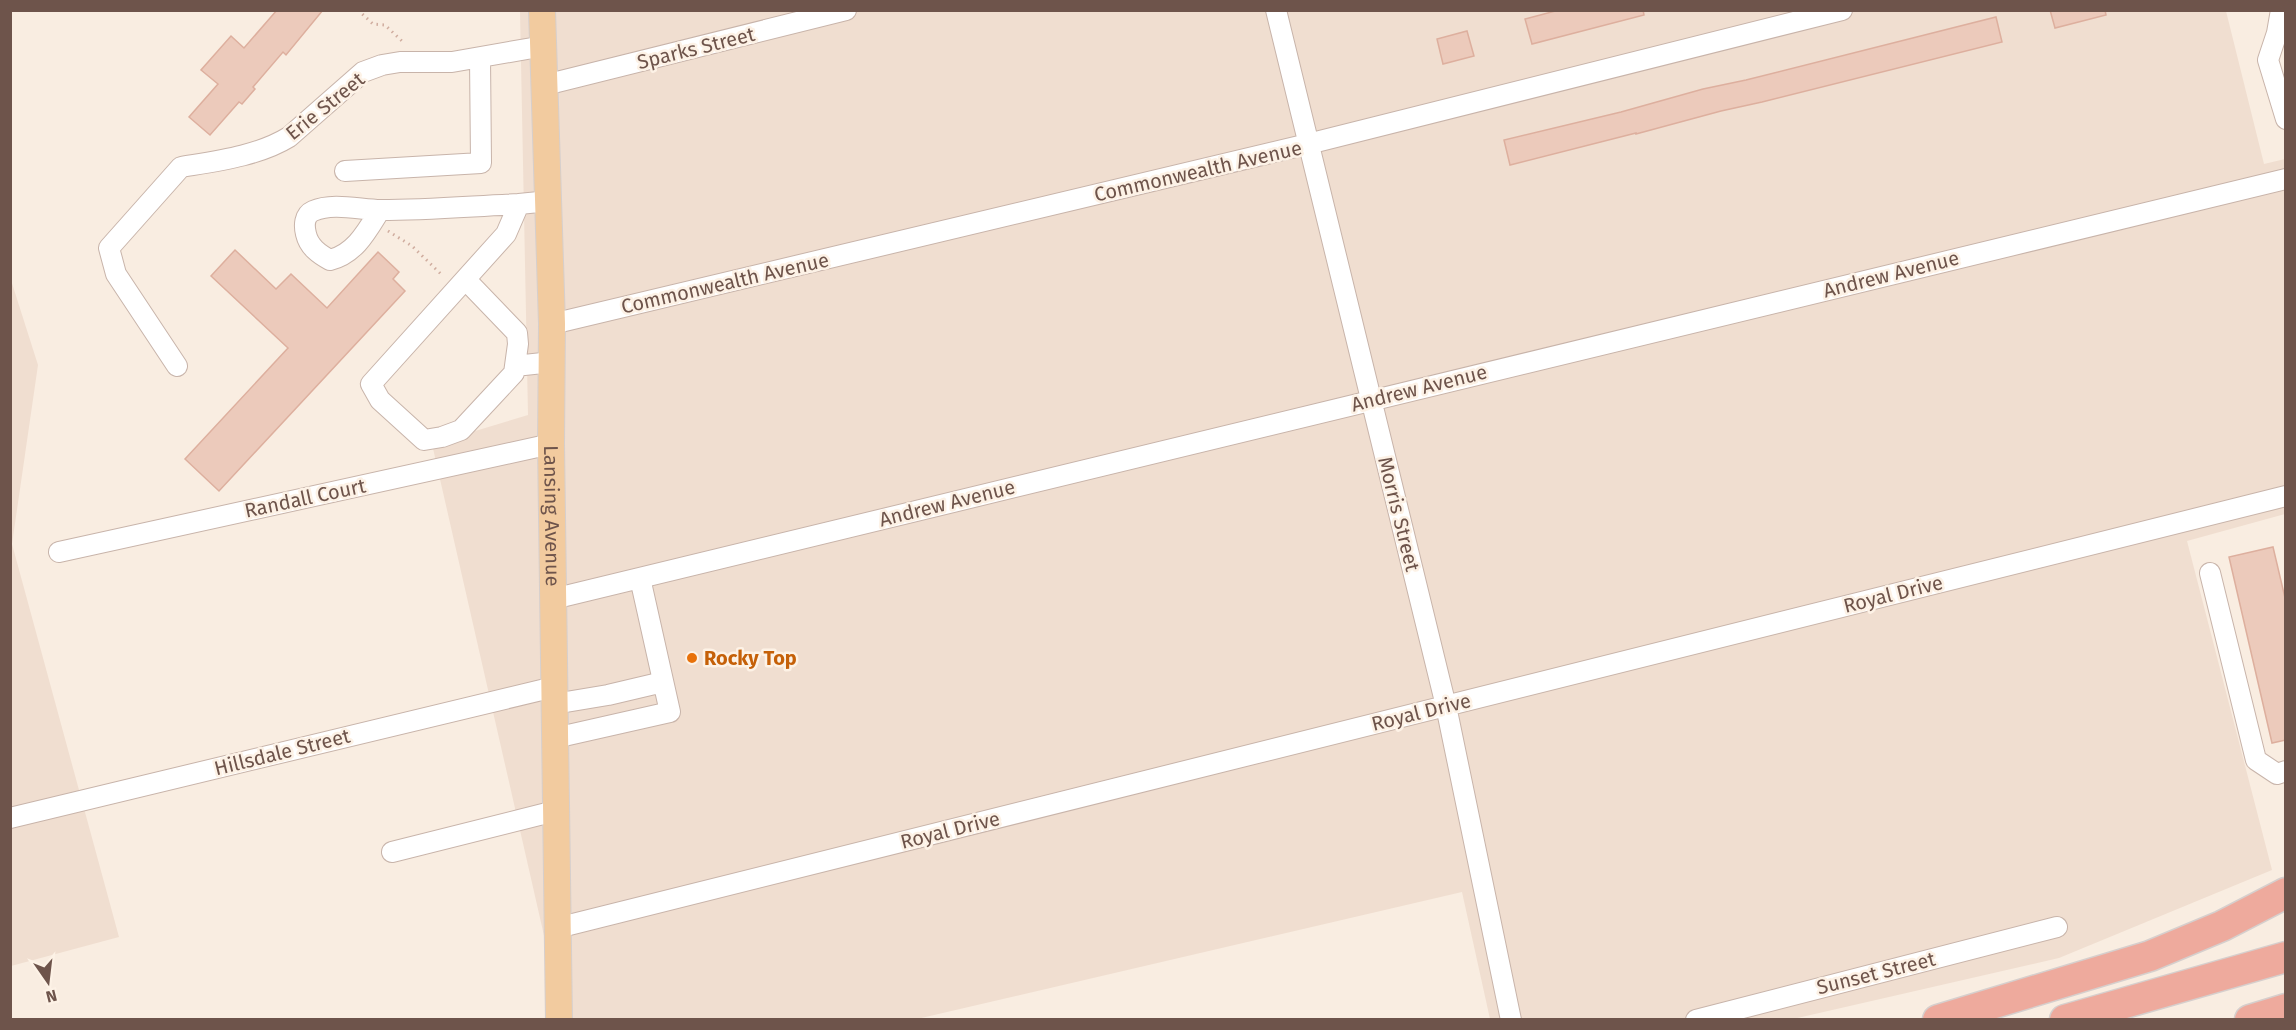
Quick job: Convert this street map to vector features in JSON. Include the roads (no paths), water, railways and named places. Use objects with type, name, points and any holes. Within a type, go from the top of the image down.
[{"type":"highway","points":[[1938,1020],[2150,956],[2222,926],[2286,893]]},
{"type":"highway","points":[[2065,1020],[2286,957]]},
{"type":"highway","points":[[2250,1020],[2286,1009]]},
{"type":"main road","name":"Lansing Avenue","points":[[542,10],[552,324],[551,444],[559,1020]]},
{"type":"street","name":"Sparks Street","points":[[545,86],[846,10]]},
{"type":"street","name":"Morris Street","points":[[1276,10],[1446,706],[1511,1020]]},
{"type":"street","name":"Commonwealth Avenue","points":[[552,324],[1308,144],[1842,10]]},
{"type":"street","points":[[2281,10],[2277,33],[2268,60],[2286,119]]},
{"type":"street","name":"Erie Street","points":[[177,366],[116,274],[110,248],[181,166],[214,162],[278,144],[290,137],[363,72],[382,65],[400,62],[452,62],[544,46]]},
{"type":"street","points":[[345,171],[481,163],[480,58]]},
{"type":"street","name":"Andrew Avenue","points":[[553,599],[2286,179]]},
{"type":"street","points":[[382,219],[549,201]]},
{"type":"street","points":[[466,280],[517,333],[515,366],[513,373],[461,430],[442,437],[424,440],[380,400],[371,384],[506,234],[519,204]]},
{"type":"street","points":[[515,366],[552,362]]},
{"type":"street","name":"Randall Court","points":[[59,552],[551,444]]},
{"type":"street","name":"Royal Drive","points":[[557,928],[2286,496]]},
{"type":"street","points":[[2210,573],[2256,760],[2277,774],[2286,771]]},
{"type":"street","points":[[555,738],[670,712],[640,578]]},
{"type":"street","name":"Hillsdale Street","points":[[10,818],[554,695],[608,695],[663,682]]},
{"type":"street","points":[[392,852],[555,811]]},
{"type":"street","name":"Sunset Street","points":[[1696,1020],[2057,927]]},
{"type":"place","name":"Rocky Top","points":[[692,658]]}]
